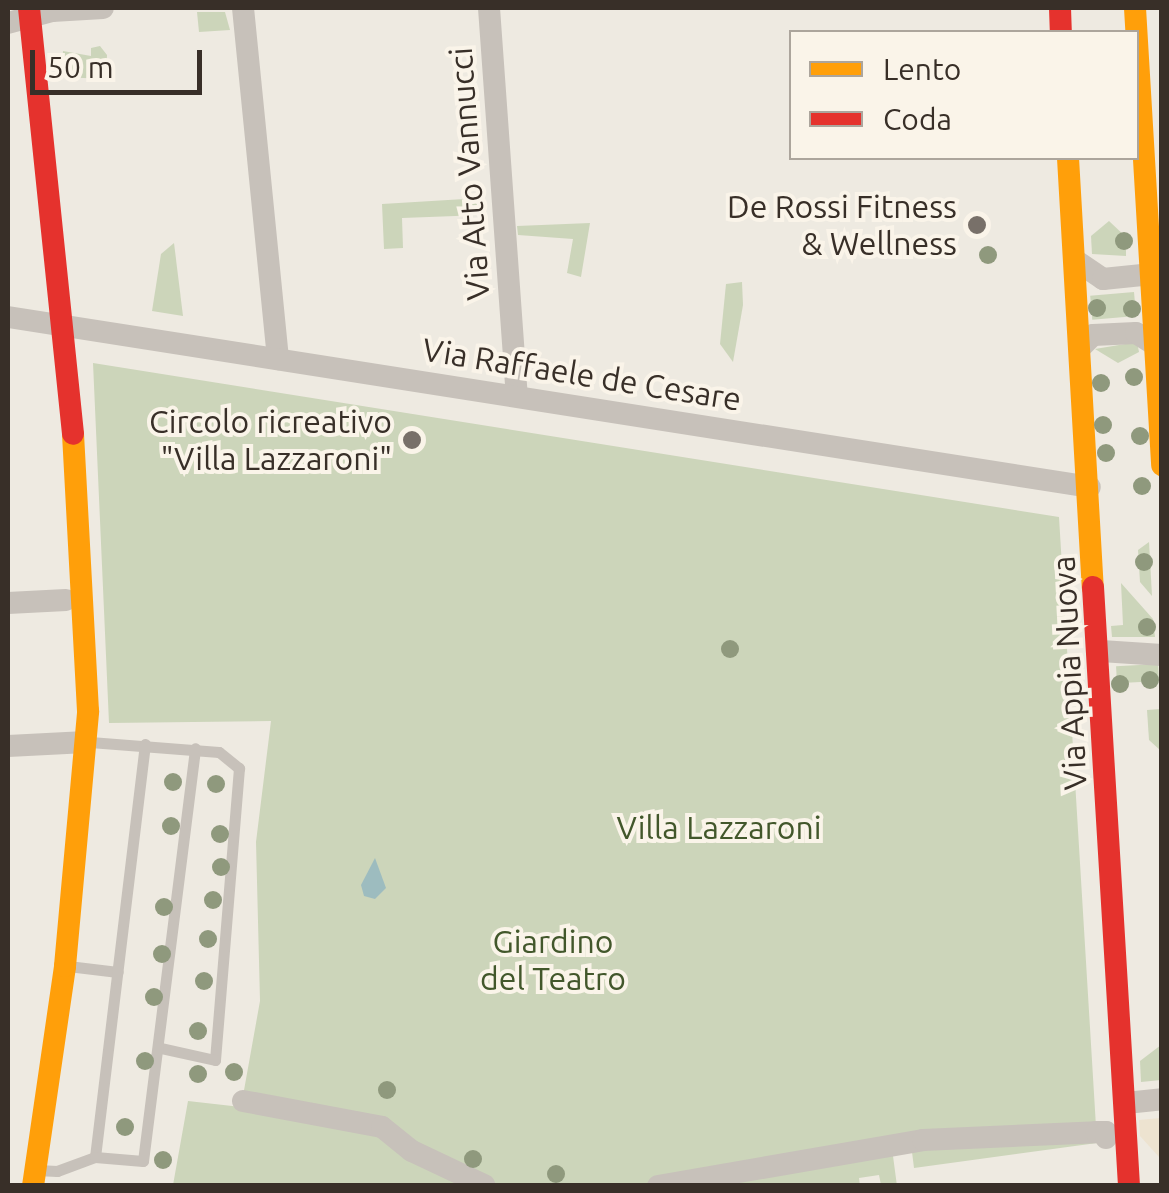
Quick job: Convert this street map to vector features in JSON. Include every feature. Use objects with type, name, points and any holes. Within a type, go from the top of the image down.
[{"type":"main road","points":[[22,16],[42,109],[99,710],[86,742],[65,966],[34,1178]]},
{"type":"main road","points":[[1139,58],[1156,273],[1154,345],[1162,465]]},
{"type":"main road","name":"Via Appia Nuova","points":[[1068,160],[1101,651],[1129,1186]]},
{"type":"street","points":[[22,16],[104,8]]},
{"type":"street","points":[[243,8],[278,359]]},
{"type":"street","name":"Via Atto Vannucci","points":[[489,8],[517,396]]},
{"type":"street","points":[[1075,260],[1098,278],[1156,273]]},
{"type":"street","points":[[8,317],[63,326]]},
{"type":"street","name":"Via Raffaele de Cesare","points":[[63,326],[1090,486]]},
{"type":"street","points":[[1080,348],[1094,334],[1136,333],[1154,345]]},
{"type":"street","points":[[8,603],[62,600]]},
{"type":"street","points":[[1101,651],[1162,655]]},
{"type":"street","points":[[8,746],[86,742]]},
{"type":"street","points":[[1126,1102],[1162,1100]]},
{"type":"street","points":[[242,1101],[382,1127],[412,1151],[484,1185]]},
{"type":"street","points":[[658,1186],[922,1140],[1096,1132],[1106,1132],[1106,1138]]},
{"type":"lane","points":[[86,742],[194,748],[233,759],[242,782],[215,1060],[161,1048]]},
{"type":"lane","points":[[95,1157],[145,744]]},
{"type":"lane","points":[[34,1178],[95,1157],[143,1161],[161,1048],[194,748]]},
{"type":"lane","points":[[65,966],[118,972]]},
{"type":"green space","points":[[197,12],[225,12],[230,30],[199,32]]},
{"type":"green space","points":[[100,46],[107,55],[106,79],[61,77],[63,51],[91,56],[91,48]]},
{"type":"green space","points":[[481,198],[482,215],[402,218],[403,248],[384,249],[382,204]]},
{"type":"green space","points":[[1109,221],[1126,237],[1126,256],[1092,254],[1091,236]]},
{"type":"green space","points":[[590,223],[581,277],[567,273],[573,239],[518,235],[517,226]]},
{"type":"green space","points":[[174,243],[183,316],[152,311],[161,254]]},
{"type":"green space","points":[[742,282],[743,305],[733,362],[720,344],[726,284]]},
{"type":"green space","points":[[1134,292],[1136,316],[1092,320],[1090,296]]},
{"type":"green space","points":[[1137,342],[1139,352],[1118,363],[1095,349]]},
{"type":"green space","name":"Villa Lazzaroni","points":[[93,363],[1059,517],[1097,1143],[914,1168],[912,1152],[893,1156],[897,1186],[881,1185],[879,1175],[859,1178],[860,1186],[173,1185],[188,1101],[241,1107],[260,1001],[256,842],[271,721],[109,723]]},
{"type":"green space","points":[[1149,542],[1152,596],[1140,582],[1138,550]]},
{"type":"green space","points":[[1121,583],[1153,619],[1155,637],[1112,637],[1111,626],[1123,625]]},
{"type":"green space","points":[[1158,664],[1159,681],[1117,683],[1116,666]]},
{"type":"green space","points":[[1162,709],[1161,751],[1149,740],[1147,710]]},
{"type":"green space","points":[[1161,1045],[1161,1080],[1141,1082],[1140,1061]]},
{"type":"shaded area","points":[[1161,1118],[1159,1157],[1140,1136],[1139,1120]]},
{"type":"water","points":[[375,858],[386,888],[375,899],[364,896],[361,885]]},
{"type":"traffic: slow","points":[[1135,8],[1136,30]]},
{"type":"traffic: slow","points":[[1139,76],[1162,465]]},
{"type":"traffic: slow","points":[[1068,160],[1093,587]]},
{"type":"traffic: slow","points":[[33,1186],[65,966],[88,711],[73,434]]},
{"type":"traffic: jam","points":[[29,8],[73,434]]},
{"type":"traffic: jam","points":[[1060,8],[1061,30]]},
{"type":"traffic: jam","points":[[1093,587],[1129,1186]]},
{"type":"place","name":"De Rossi Fitness & Wellness","points":[[977,225]]},
{"type":"place","name":"Circolo ricreativo \"Villa Lazzaroni\"","points":[[412,440]]},
{"type":"park label","name":"Giardino del Teatro","points":[[553,960]]}]
